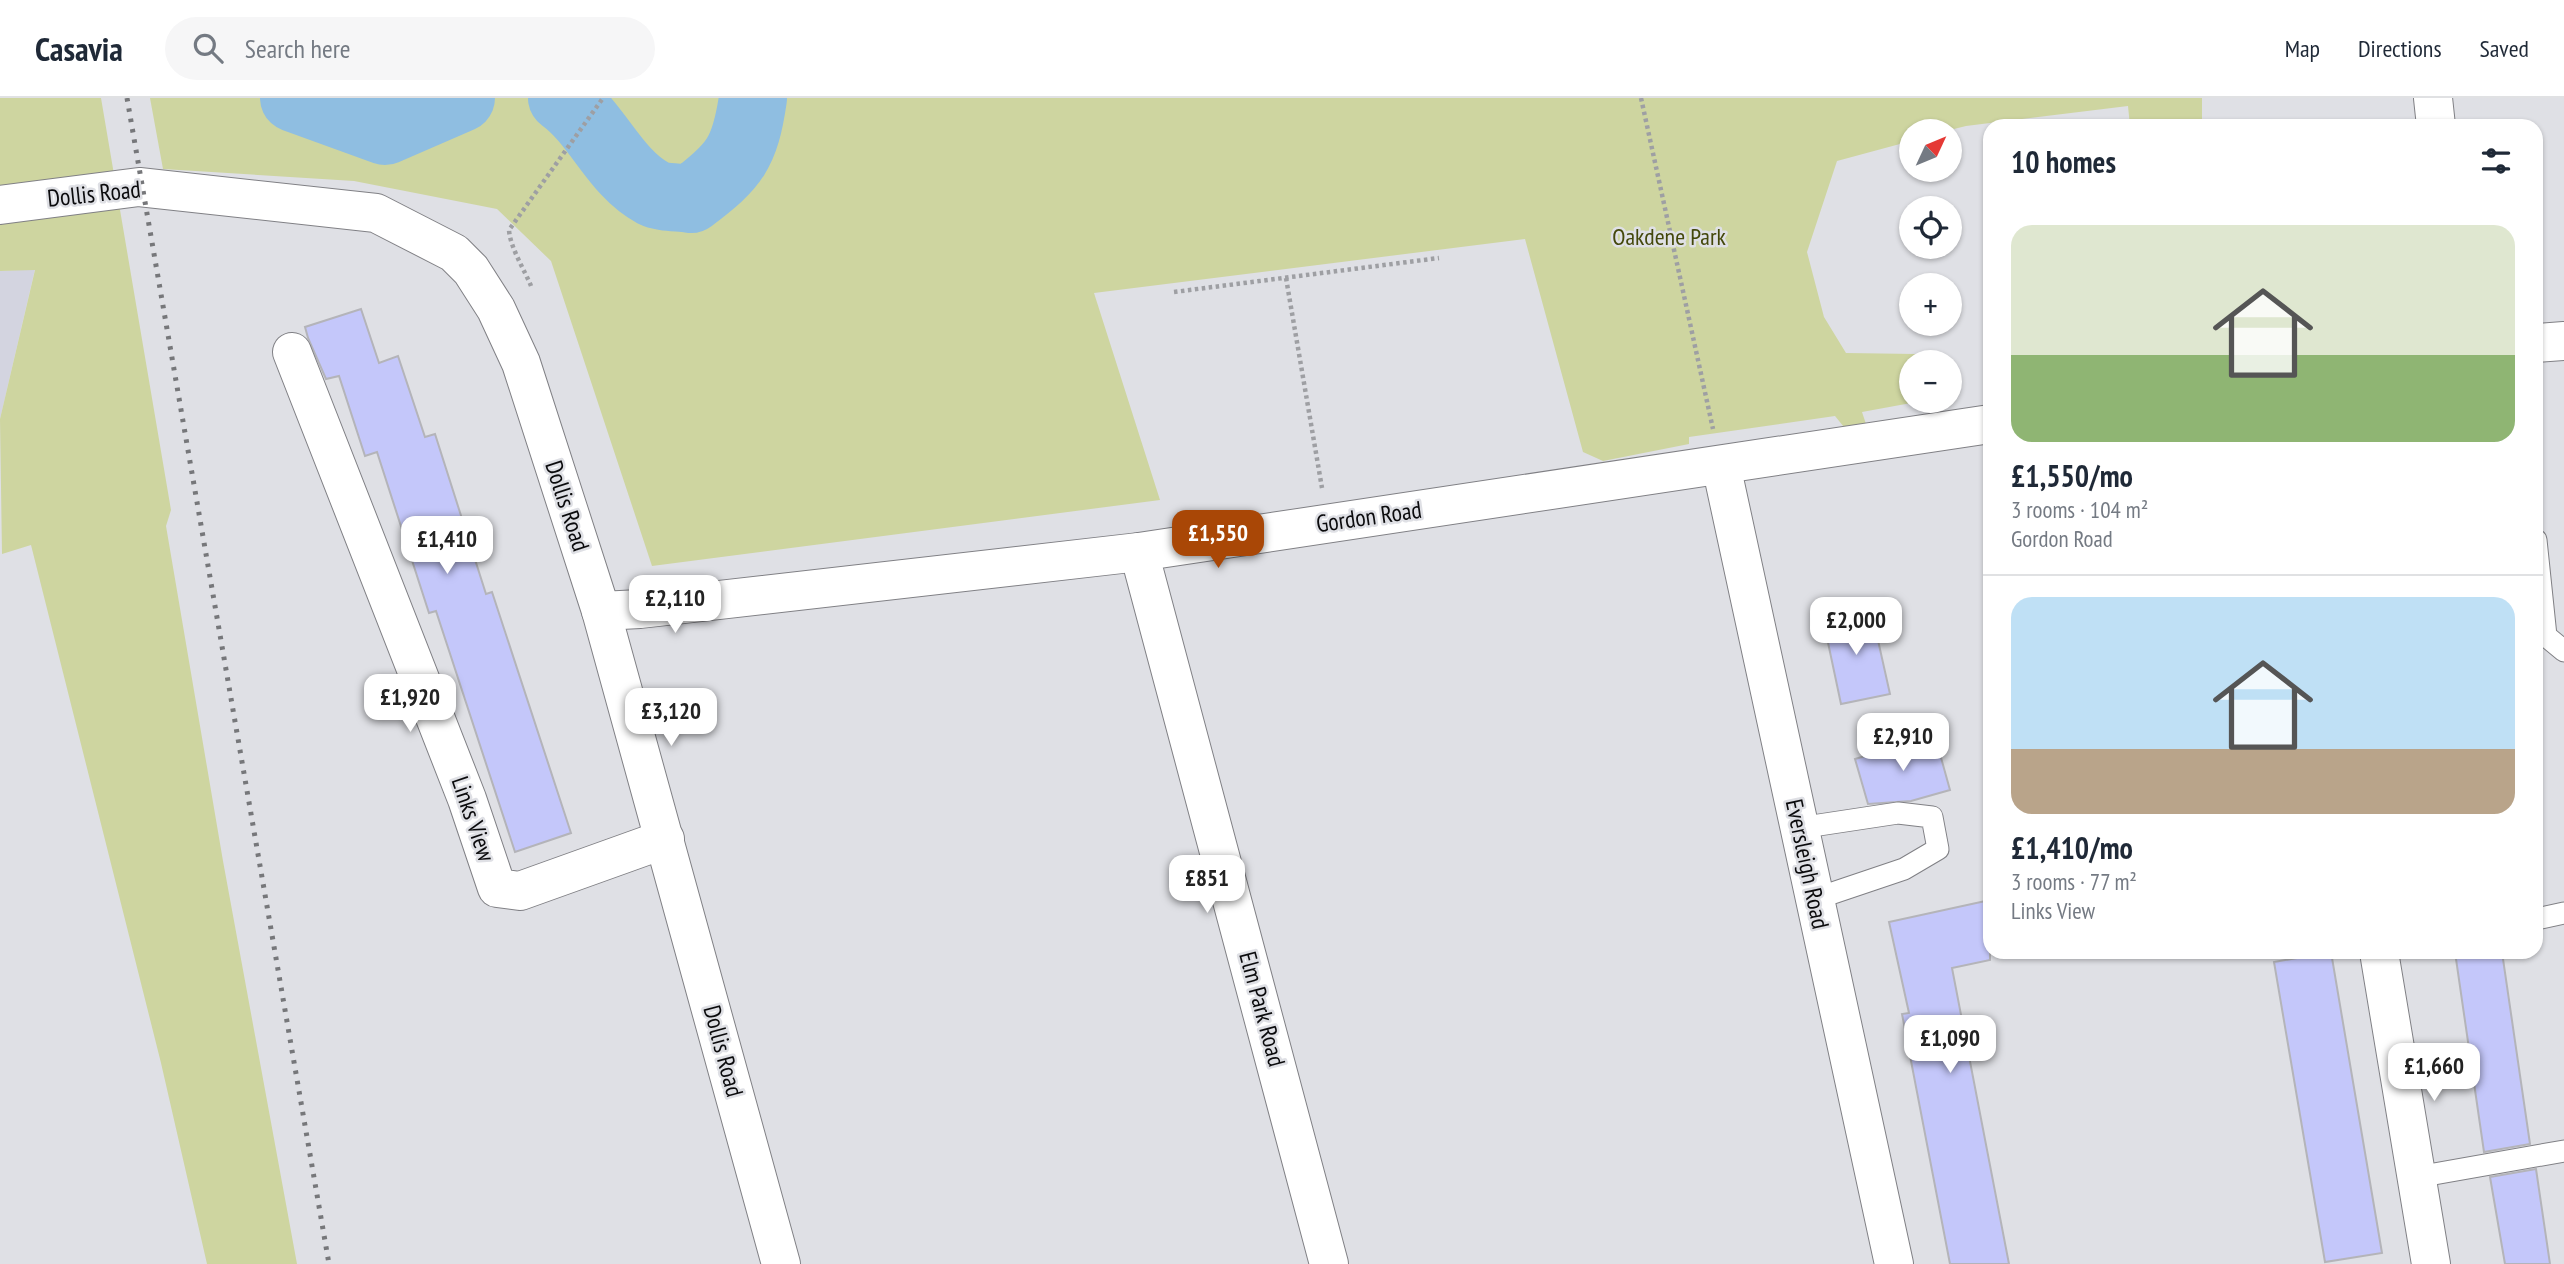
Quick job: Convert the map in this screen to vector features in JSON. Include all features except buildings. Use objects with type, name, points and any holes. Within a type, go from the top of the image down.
[{"type":"street","points":[[2433,98],[2435,119]]},
{"type":"street","name":"Dollis Road","points":[[0,205],[139,187],[376,214],[454,253],[471,270],[496,309],[522,363],[601,611],[781,1264]]},
{"type":"street","points":[[2543,342],[2564,341]]},
{"type":"street","name":"Links View","points":[[292,352],[463,786],[497,888],[520,891],[666,839]]},
{"type":"street","name":"Gordon Road","points":[[601,611],[1139,552],[1983,425]]},
{"type":"street","name":"Eversleigh Road","points":[[1721,465],[1894,1264]]},
{"type":"street","name":"Elm Park Road","points":[[1139,552],[1329,1264]]},
{"type":"street","points":[[2380,959],[2431,1264]]},
{"type":"lane","points":[[2543,607],[2546,636],[2564,651]]},
{"type":"lane","points":[[1799,828],[1898,813],[1932,817],[1938,849],[1904,869],[1815,899]]},
{"type":"lane","points":[[2543,918],[2564,913]]},
{"type":"lane","points":[[2417,1177],[2564,1151]]},
{"type":"path","points":[[510,242],[509,230],[603,98]]},
{"type":"path","points":[[1641,98],[1721,465]]},
{"type":"path","points":[[1174,292],[1439,258]]},
{"type":"path","points":[[1286,278],[1328,523]]},
{"type":"shaded area","points":[[35,269],[0,419],[0,271]]},
{"type":"green space","points":[[0,98],[101,98],[171,510],[166,526],[223,861],[297,1264],[207,1264],[161,1063],[31,545],[2,554],[0,419],[35,270],[0,271]]},
{"type":"green space","name":"Oakdene Park","points":[[150,98],[2202,98],[2202,119],[2129,119],[2128,106],[2023,119],[1983,119],[1983,124],[1962,127],[1962,119],[1899,119],[1899,144],[1837,161],[1807,252],[1824,317],[1846,353],[1899,354],[1899,405],[1862,412],[1868,430],[1848,432],[1835,416],[1689,437],[1689,444],[1603,461],[1583,452],[1525,239],[1094,293],[1160,500],[652,566],[551,261],[497,209],[354,181],[163,169]]},
{"type":"waterway","points":[[294,98],[385,131],[461,98]]},
{"type":"waterway","points":[[562,98],[586,121],[627,173],[639,184],[657,195],[691,199],[718,177],[736,157],[746,132],[753,98]]},
{"type":"railway","points":[[127,98],[329,1264]]}]
